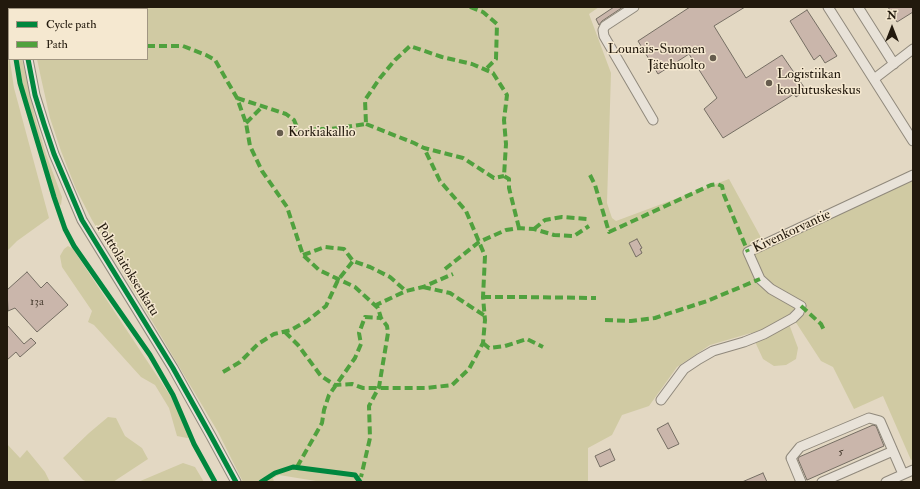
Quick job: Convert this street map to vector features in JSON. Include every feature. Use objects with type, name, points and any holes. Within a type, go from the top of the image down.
[{"type":"street","points":[[634,7],[605,26],[604,36],[653,120]]},
{"type":"street","points":[[828,7],[913,141]]},
{"type":"street","points":[[858,7],[894,64]]},
{"type":"street","points":[[874,79],[913,49]]},
{"type":"street","name":"Polttolaitoksenkatu","points":[[28,60],[35,95],[46,132],[64,180],[82,220],[173,368],[236,482]]},
{"type":"street","name":"Kivenkorvantie","points":[[661,400],[684,369],[699,359],[713,351],[744,342],[764,334],[793,318],[799,312],[801,306],[771,289],[760,279],[748,252],[913,175]]},
{"type":"street","points":[[801,482],[791,458],[800,447],[869,418],[880,421],[903,474]]},
{"type":"street","points":[[822,482],[893,451]]},
{"type":"street","points":[[886,482],[913,470]]},
{"type":"shaded area","points":[[599,7],[589,14],[611,73],[607,203],[612,218],[616,221],[729,179],[764,243],[913,174],[913,459],[911,460],[883,396],[854,409],[833,367],[821,361],[795,321],[789,324],[798,348],[796,359],[786,365],[774,366],[763,359],[751,333],[710,345],[677,367],[649,406],[622,415],[612,435],[588,448],[589,482],[322,482],[279,475],[273,478],[274,482],[243,482],[218,432],[92,220],[76,189],[50,118],[37,60],[148,60],[148,8],[28,8]]},
{"type":"shaded area","points":[[7,41],[8,60],[10,60],[14,88],[49,218],[17,241],[7,251]]},
{"type":"shaded area","points":[[18,60],[22,60],[36,121],[46,154],[62,197],[61,205],[59,204],[35,135],[27,107]]},
{"type":"shaded area","points":[[68,246],[73,249],[171,397],[190,437],[187,438],[177,436],[169,408],[155,385],[141,377],[94,325],[88,322],[92,311],[62,267],[60,256],[64,249]]},
{"type":"shaded area","points":[[108,417],[116,418],[125,436],[142,448],[148,459],[113,482],[88,482],[83,480],[63,458]]},
{"type":"shaded area","points":[[7,444],[20,458],[27,450],[45,472],[50,482],[7,482]]},
{"type":"shaded area","points":[[183,463],[195,467],[204,482],[138,482]]},
{"type":"building","points":[[614,7],[623,7],[602,21],[599,25],[596,19]]},
{"type":"building","points":[[690,7],[745,7],[714,26],[746,78],[782,55],[806,90],[796,97],[794,94],[723,138],[704,109],[717,98],[689,54],[658,74],[638,41]]},
{"type":"building","points":[[888,7],[913,7],[913,12],[897,22]]},
{"type":"building","points":[[807,10],[837,56],[825,63],[820,55],[814,60],[790,21]]},
{"type":"building","points":[[637,239],[642,248],[640,249],[642,253],[636,257],[629,243]]},
{"type":"building","points":[[27,272],[41,288],[47,282],[68,305],[37,332],[15,308],[8,311],[7,290]]},
{"type":"building","points":[[7,325],[24,344],[31,338],[36,343],[20,357],[16,352],[7,360]]},
{"type":"building","points":[[668,423],[679,444],[668,449],[657,429]]},
{"type":"building","points":[[873,425],[876,426],[884,446],[807,480],[798,459],[799,457]]},
{"type":"building","points":[[610,449],[615,460],[600,467],[595,456]]},
{"type":"building","points":[[763,473],[767,482],[742,482]]},
{"type":"marked path","points":[[470,7],[483,12],[497,24],[496,59],[485,70]]},
{"type":"marked path","points":[[148,46],[183,46],[215,60],[237,98],[246,123],[250,146],[262,171],[287,207],[303,255],[319,270],[355,287],[378,308],[381,318],[387,326],[388,333],[379,387],[369,406],[370,438],[361,477]]},
{"type":"marked path","points":[[237,98],[286,114],[294,120],[299,132],[318,129],[331,129],[366,124],[365,100],[380,78],[395,60],[410,46],[442,57],[472,64],[493,73],[507,95],[504,120],[506,144],[504,176],[509,179],[509,188],[519,228]]},
{"type":"marked path","points":[[246,123],[262,107]]},
{"type":"marked path","points":[[366,124],[424,148],[463,158],[494,178],[504,176]]},
{"type":"marked path","points":[[285,332],[298,345],[321,376],[335,385],[352,384],[363,388],[427,388],[452,385],[469,369],[483,343],[485,320],[483,297],[485,256],[466,211],[440,181],[424,148]]},
{"type":"marked path","points":[[590,175],[595,185],[609,232],[711,185],[717,184],[722,186],[724,195],[748,252]]},
{"type":"marked path","points":[[534,229],[545,220],[562,217],[588,219]]},
{"type":"marked path","points":[[445,269],[479,242],[506,230],[519,228],[534,229],[554,235],[574,236],[589,226]]},
{"type":"marked path","points":[[303,255],[325,247],[344,249],[353,261],[370,267],[390,277],[406,291]]},
{"type":"marked path","points":[[223,372],[240,362],[258,344],[274,334],[291,330],[307,321],[326,306],[338,280],[353,261]]},
{"type":"marked path","points":[[374,306],[406,291],[423,287],[453,274]]},
{"type":"marked path","points":[[605,320],[631,321],[655,318],[707,301],[760,279]]},
{"type":"marked path","points":[[423,287],[450,293],[485,316]]},
{"type":"marked path","points":[[483,297],[596,298]]},
{"type":"marked path","points":[[801,306],[821,324],[825,332]]},
{"type":"marked path","points":[[297,467],[322,423],[324,410],[329,395],[355,358],[361,344],[359,333],[365,317],[381,318]]},
{"type":"marked path","points":[[483,343],[489,348],[505,346],[527,339],[543,347]]},
{"type":"cycle path","points":[[16,60],[20,83],[65,229],[74,246],[150,355],[173,395],[194,444],[215,482]]},
{"type":"cycle path","points":[[28,60],[35,95],[54,154],[82,220],[173,368],[236,482]]},
{"type":"cycle path","points":[[261,482],[275,473],[293,467],[355,475],[360,482]]},
{"type":"place","name":"Lounais-Suomen Jätehuolto","points":[[713,58]]},
{"type":"place","name":"Logistiikan koulutuskeskus","points":[[769,83]]},
{"type":"place","name":"Korkiakallio","points":[[280,133]]}]
